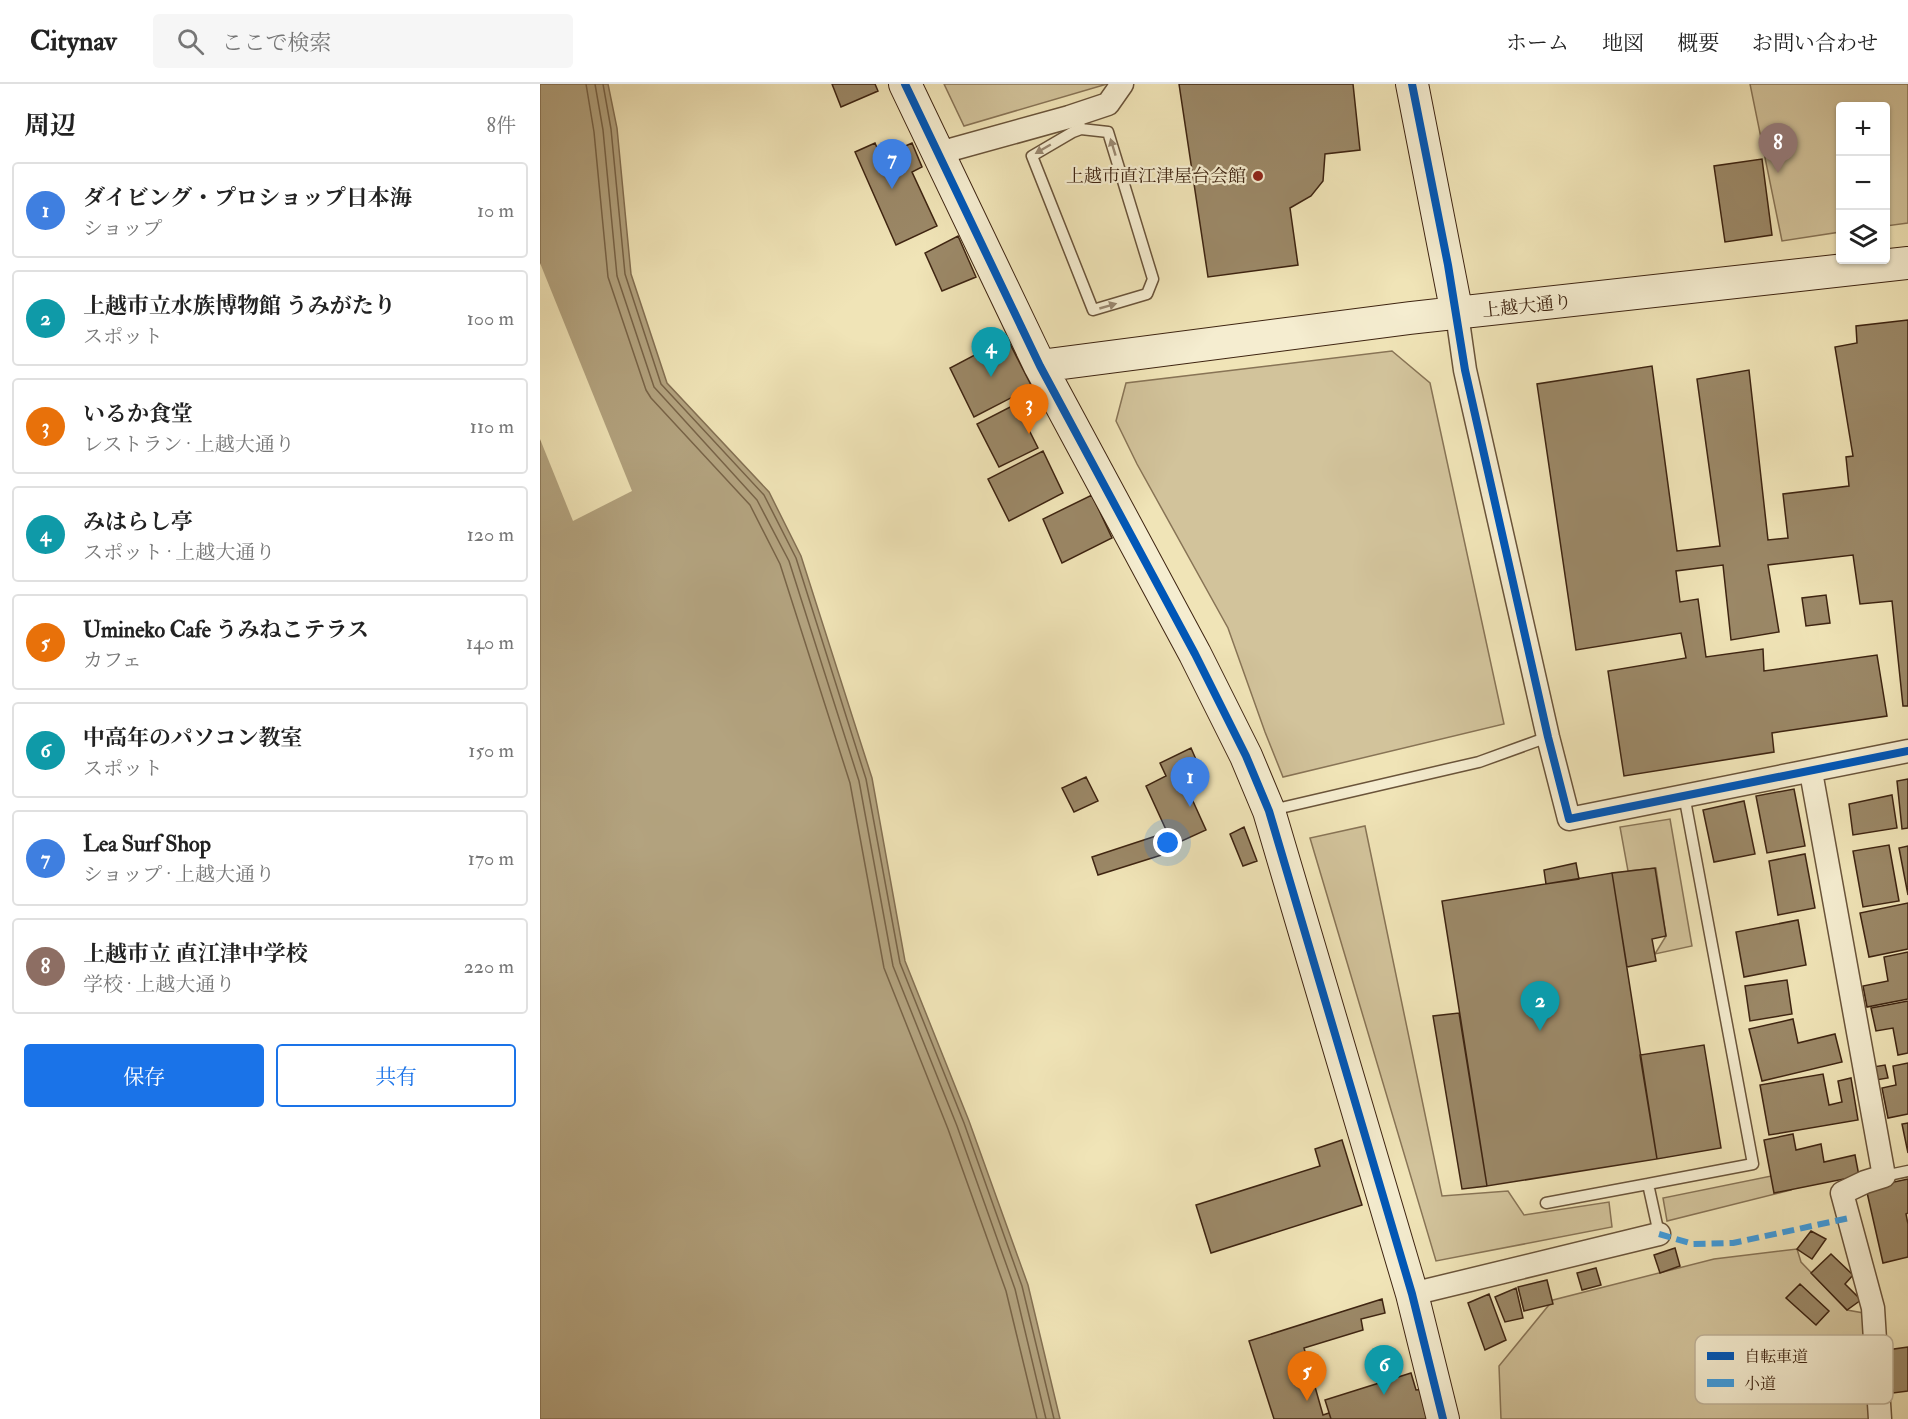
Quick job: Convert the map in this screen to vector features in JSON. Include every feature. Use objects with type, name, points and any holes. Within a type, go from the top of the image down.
[{"type":"street","points":[[905,84],[1040,366],[1195,654],[1246,756],[1269,811],[1413,1294],[1443,1419]]},
{"type":"street","points":[[939,153],[1075,123],[1108,104],[1122,84]]},
{"type":"street","points":[[1412,84],[1457,314],[1465,370],[1548,737],[1569,819],[1908,751]]},
{"type":"street","name":"上越大通り","points":[[1040,366],[1410,318],[1908,263]]},
{"type":"street","points":[[1811,772],[1884,1176],[1842,1193],[1873,1308],[1875,1335]]},
{"type":"street","points":[[1413,1294],[1659,1234]]},
{"type":"street","points":[[1879,1404],[1880,1419]]},
{"type":"lane","points":[[1075,123],[1108,132],[1153,279],[1148,294],[1093,310],[1032,156],[1075,123]]},
{"type":"lane","points":[[1269,811],[1479,762],[1548,737]]},
{"type":"lane","points":[[1546,1203],[1754,1164],[1684,795]]},
{"type":"lane","points":[[1884,1176],[1908,1171]]},
{"type":"lane","points":[[1648,1184],[1659,1234]]},
{"type":"shaded area","points":[[944,84],[1107,84],[964,126]]},
{"type":"shaded area","points":[[1750,84],[1908,84],[1908,223],[1890,225],[1890,102],[1836,102],[1836,233],[1782,241]]},
{"type":"shaded area","points":[[1392,351],[1430,383],[1504,724],[1283,777],[1228,628],[1137,464],[1116,421],[1126,383]]},
{"type":"shaded area","points":[[1670,819],[1692,946],[1655,954],[1666,936],[1656,868],[1628,871],[1620,827]]},
{"type":"shaded area","points":[[1365,826],[1442,1196],[1508,1191],[1524,1215],[1609,1202],[1612,1227],[1436,1261],[1310,838]]},
{"type":"shaded area","points":[[1786,1173],[1791,1190],[1667,1221],[1663,1198]]},
{"type":"shaded area","points":[[1797,1249],[1801,1262],[1847,1310],[1869,1314],[1869,1335],[1695,1335],[1695,1404],[1871,1404],[1871,1419],[1501,1419],[1499,1366],[1553,1300],[1714,1259]]},
{"type":"water","points":[[540,84],[608,84],[617,128],[631,274],[667,383],[769,492],[801,556],[872,778],[905,961],[969,1121],[1028,1285],[1060,1419],[540,1419]]},
{"type":"pier","points":[[540,263],[632,491],[573,521],[540,439]]},
{"type":"building","points":[[832,84],[875,84],[878,91],[841,107]]},
{"type":"building","name":"上越市直江津屋台会館","points":[[1179,84],[1353,84],[1360,150],[1325,154],[1323,181],[1311,196],[1290,208],[1298,265],[1208,277]]},
{"type":"building","points":[[875,143],[881,157],[912,143],[922,167],[912,172],[937,226],[896,245],[855,152]]},
{"type":"building","points":[[1762,159],[1772,235],[1725,242],[1714,166]]},
{"type":"building","points":[[958,236],[976,277],[942,291],[925,253]]},
{"type":"building","points":[[1908,320],[1908,706],[1903,706],[1892,601],[1860,604],[1853,555],[1768,565],[1779,632],[1731,640],[1723,565],[1676,571],[1680,602],[1698,599],[1706,657],[1763,649],[1764,671],[1877,655],[1887,716],[1772,733],[1774,752],[1624,776],[1608,671],[1686,658],[1681,633],[1576,650],[1537,384],[1652,366],[1677,551],[1720,546],[1697,379],[1749,370],[1768,540],[1788,538],[1783,494],[1849,486],[1846,457],[1853,456],[1835,347],[1857,343],[1856,326]]},
{"type":"building","points":[[1007,338],[1032,387],[974,417],[950,368]]},
{"type":"building","points":[[1016,404],[1038,448],[999,467],[977,424]]},
{"type":"building","points":[[1043,451],[1063,493],[1009,521],[988,479]]},
{"type":"building","points":[[1092,495],[1112,538],[1062,563],[1043,519]]},
{"type":"building","points":[[1826,595],[1830,623],[1806,626],[1802,598]]},
{"type":"building","points":[[1191,748],[1205,780],[1187,788],[1206,830],[1173,845],[1146,786],[1166,776],[1160,763]]},
{"type":"building","points":[[1086,777],[1098,801],[1074,812],[1062,788]]},
{"type":"building","points":[[1908,779],[1908,828],[1902,829],[1897,781]]},
{"type":"building","points":[[1794,789],[1805,846],[1767,853],[1756,796]]},
{"type":"building","points":[[1892,795],[1897,828],[1853,835],[1849,804]]},
{"type":"building","points":[[1744,801],[1755,854],[1714,862],[1703,810]]},
{"type":"building","points":[[1244,827],[1257,861],[1243,866],[1230,834]]},
{"type":"building","points":[[1162,834],[1168,853],[1098,875],[1092,857]]},
{"type":"building","points":[[1889,845],[1899,901],[1863,907],[1853,851]]},
{"type":"building","points":[[1908,846],[1908,895],[1899,848]]},
{"type":"building","points":[[1805,854],[1815,908],[1778,915],[1769,861]]},
{"type":"building","points":[[1576,863],[1579,879],[1546,884],[1544,870]]},
{"type":"building","points":[[1655,868],[1666,936],[1652,939],[1656,961],[1627,967],[1612,873]]},
{"type":"building","points":[[1612,873],[1657,1159],[1487,1186],[1442,901]]},
{"type":"building","points":[[1908,903],[1908,949],[1869,957],[1860,913]]},
{"type":"building","points":[[1798,920],[1806,965],[1744,977],[1736,932]]},
{"type":"building","points":[[1908,952],[1908,999],[1867,1007],[1863,986],[1888,981],[1884,957]]},
{"type":"building","points":[[1787,980],[1792,1014],[1750,1021],[1745,986]]},
{"type":"building","points":[[1908,1001],[1908,1053],[1898,1055],[1893,1028],[1876,1031],[1871,1008]]},
{"type":"building","points":[[1459,1013],[1487,1186],[1462,1189],[1433,1016]]},
{"type":"building","points":[[1793,1019],[1798,1043],[1835,1034],[1842,1062],[1762,1081],[1749,1029]]},
{"type":"building","points":[[1704,1045],[1721,1148],[1657,1159],[1640,1055]]},
{"type":"building","points":[[1908,1063],[1908,1114],[1888,1118],[1882,1088],[1896,1085],[1893,1066]]},
{"type":"building","points":[[1885,1065],[1888,1078],[1876,1080],[1873,1067]]},
{"type":"building","points":[[1823,1074],[1829,1105],[1842,1102],[1838,1081],[1851,1078],[1858,1120],[1769,1135],[1760,1085]]},
{"type":"building","points":[[1908,1123],[1908,1153],[1902,1124]]},
{"type":"building","points":[[1793,1134],[1796,1150],[1821,1144],[1824,1162],[1855,1155],[1859,1176],[1774,1193],[1764,1140]]},
{"type":"building","points":[[1342,1140],[1362,1205],[1211,1253],[1196,1205],[1320,1166],[1315,1149]]},
{"type":"building","points":[[1908,1179],[1908,1213],[1906,1214],[1908,1257],[1883,1263],[1866,1188]]},
{"type":"building","points":[[1811,1231],[1826,1239],[1812,1259],[1797,1249]]},
{"type":"building","points":[[1675,1248],[1680,1266],[1660,1273],[1654,1255]]},
{"type":"building","points":[[1831,1254],[1853,1275],[1845,1284],[1861,1300],[1847,1310],[1811,1273]]},
{"type":"building","points":[[1596,1268],[1601,1285],[1582,1290],[1577,1273]]},
{"type":"building","points":[[1547,1280],[1553,1304],[1524,1311],[1518,1287]]},
{"type":"building","points":[[1800,1284],[1829,1311],[1816,1325],[1786,1298]]},
{"type":"building","points":[[1516,1288],[1523,1318],[1505,1322],[1495,1297]]},
{"type":"building","points":[[1489,1294],[1506,1340],[1485,1350],[1468,1303]]},
{"type":"building","points":[[1382,1299],[1385,1313],[1361,1319],[1363,1330],[1304,1348],[1323,1415],[1329,1413],[1331,1419],[1274,1419],[1249,1341]]},
{"type":"building","points":[[1908,1347],[1908,1391],[1893,1393],[1893,1349]]},
{"type":"building","points":[[1411,1373],[1416,1390],[1427,1389],[1433,1419],[1331,1419],[1325,1400]]},
{"type":"marked path","points":[[1659,1234],[1693,1244],[1733,1243],[1849,1218]]},
{"type":"cycle path","points":[[905,84],[1040,366],[1195,654],[1246,756],[1269,811],[1412,1294],[1443,1419]]},
{"type":"cycle path","points":[[1412,84],[1448,265],[1465,370],[1548,737],[1569,819],[1908,751]]},
{"type":"place","name":"上越市立 直江津中学校","points":[[1778,173]]},
{"type":"place","name":"上越市直江津屋台会館","points":[[1258,176]]},
{"type":"place","name":"Lea Surf Shop","points":[[892,189]]},
{"type":"place","name":"みはらし亭","points":[[991,377]]},
{"type":"place","name":"いるか食堂","points":[[1029,434]]},
{"type":"place","name":"ダイビング・プロショップ日本海","points":[[1190,807]]},
{"type":"place","name":"上越市立水族博物館 うみがたり","points":[[1540,1031]]},
{"type":"place","name":"中高年のパソコン教室","points":[[1384,1395]]},
{"type":"place","name":"Umineko Cafe うみねこテラス","points":[[1307,1401]]}]
